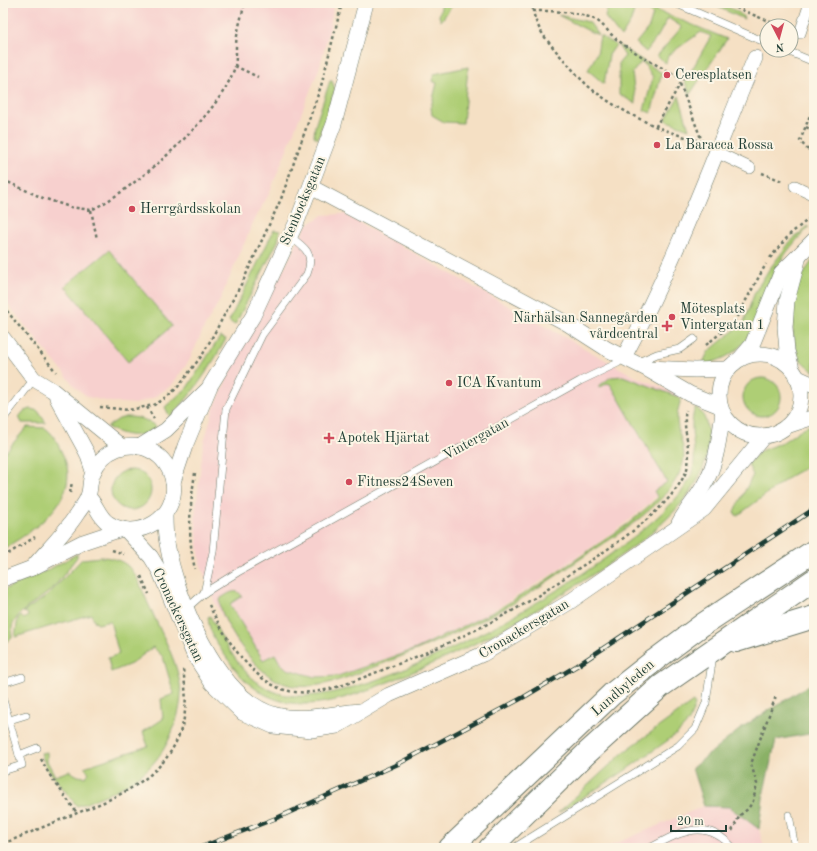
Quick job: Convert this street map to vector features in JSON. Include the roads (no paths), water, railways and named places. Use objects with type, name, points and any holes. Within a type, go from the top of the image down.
[{"type":"highway","name":"Lundbyleden","points":[[453,843],[612,694],[702,625],[814,551]]},
{"type":"highway","name":"Lundbyleden","points":[[490,848],[628,714],[661,686],[814,580]]},
{"type":"highway","points":[[714,648],[814,617]]},
{"type":"street","name":"Stenbocksgatan","points":[[173,482],[185,446],[210,386],[253,316],[311,187],[334,124],[366,3]]},
{"type":"street","points":[[800,33],[810,3]]},
{"type":"street","points":[[635,363],[649,312],[700,194],[755,58]]},
{"type":"street","points":[[717,149],[750,168]]},
{"type":"street","points":[[796,186],[814,195]]},
{"type":"street","points":[[311,187],[568,324],[607,349],[721,409],[737,430],[750,435],[764,436],[779,432],[787,426],[814,417]]},
{"type":"street","name":"Cronackersgatan","points":[[676,528],[710,473],[716,455],[721,409],[719,389],[722,378],[752,345],[781,273],[814,240]]},
{"type":"street","name":"Cronackersgatan","points":[[787,426],[796,415],[800,403],[800,389],[787,351],[785,327],[787,301],[799,256]]},
{"type":"street","points":[[3,338],[34,379],[52,390],[122,447]]},
{"type":"street","points":[[635,363],[695,370],[734,364],[755,354],[767,355],[779,359],[794,373],[814,385]]},
{"type":"street","name":"Stenbocksgatan","points":[[139,447],[166,430],[210,386]]},
{"type":"street","points":[[52,390],[87,453],[93,471]]},
{"type":"street","name":"Cronackersgatan","points":[[124,529],[151,557],[180,609],[216,666],[246,701],[275,715],[292,717],[309,717],[334,712],[362,711],[389,696],[484,654],[568,603],[704,509],[764,436]]},
{"type":"street","points":[[3,579],[32,568],[83,542],[124,529],[146,527],[165,515],[172,500],[173,482],[169,470],[162,458],[151,451],[139,447],[122,447],[105,456],[93,471],[88,497],[67,530],[32,568]]},
{"type":"street","points":[[88,497],[102,518],[124,529]]},
{"type":"street","name":"Cronackersgatan","points":[[165,515],[166,542],[174,572],[180,609]]},
{"type":"lane","points":[[675,3],[759,40]]},
{"type":"lane","points":[[799,56],[814,62]]},
{"type":"lane","points":[[204,593],[213,552],[226,409],[262,335],[307,274],[311,264],[310,255],[300,244],[289,236]]},
{"type":"lane","name":"Vintergatan","points":[[180,609],[204,593],[580,381],[618,363],[635,363],[657,354],[680,349],[694,339]]},
{"type":"lane","points":[[3,419],[34,379]]},
{"type":"lane","points":[[514,848],[678,746],[695,729],[706,702],[714,648]]},
{"type":"lane","points":[[3,683],[22,676]]},
{"type":"lane","points":[[3,700],[6,721],[22,765],[3,771]]},
{"type":"lane","points":[[6,721],[26,715]]},
{"type":"lane","points":[[18,755],[36,749]]},
{"type":"lane","points":[[789,815],[795,848]]},
{"type":"lane","points":[[650,848],[671,836],[697,829],[706,830],[726,840],[733,848]]},
{"type":"railway","points":[[199,848],[279,817],[398,764],[524,697],[578,665],[814,509]]},
{"type":"place","name":"Ceresplatsen","points":[[667,75]]},
{"type":"place","name":"La Baracca Rossa","points":[[657,145]]},
{"type":"place","name":"Herrgårdsskolan","points":[[132,209]]},
{"type":"place","name":"Mötesplats Vintergatan 1","points":[[672,317]]},
{"type":"place","name":"Närhälsan Sannegården vårdcentral","points":[[667,326]]},
{"type":"place","name":"ICA Kvantum","points":[[449,383]]},
{"type":"place","name":"Apotek Hjärtat","points":[[329,438]]},
{"type":"place","name":"Fitness24Seven","points":[[349,482]]}]
